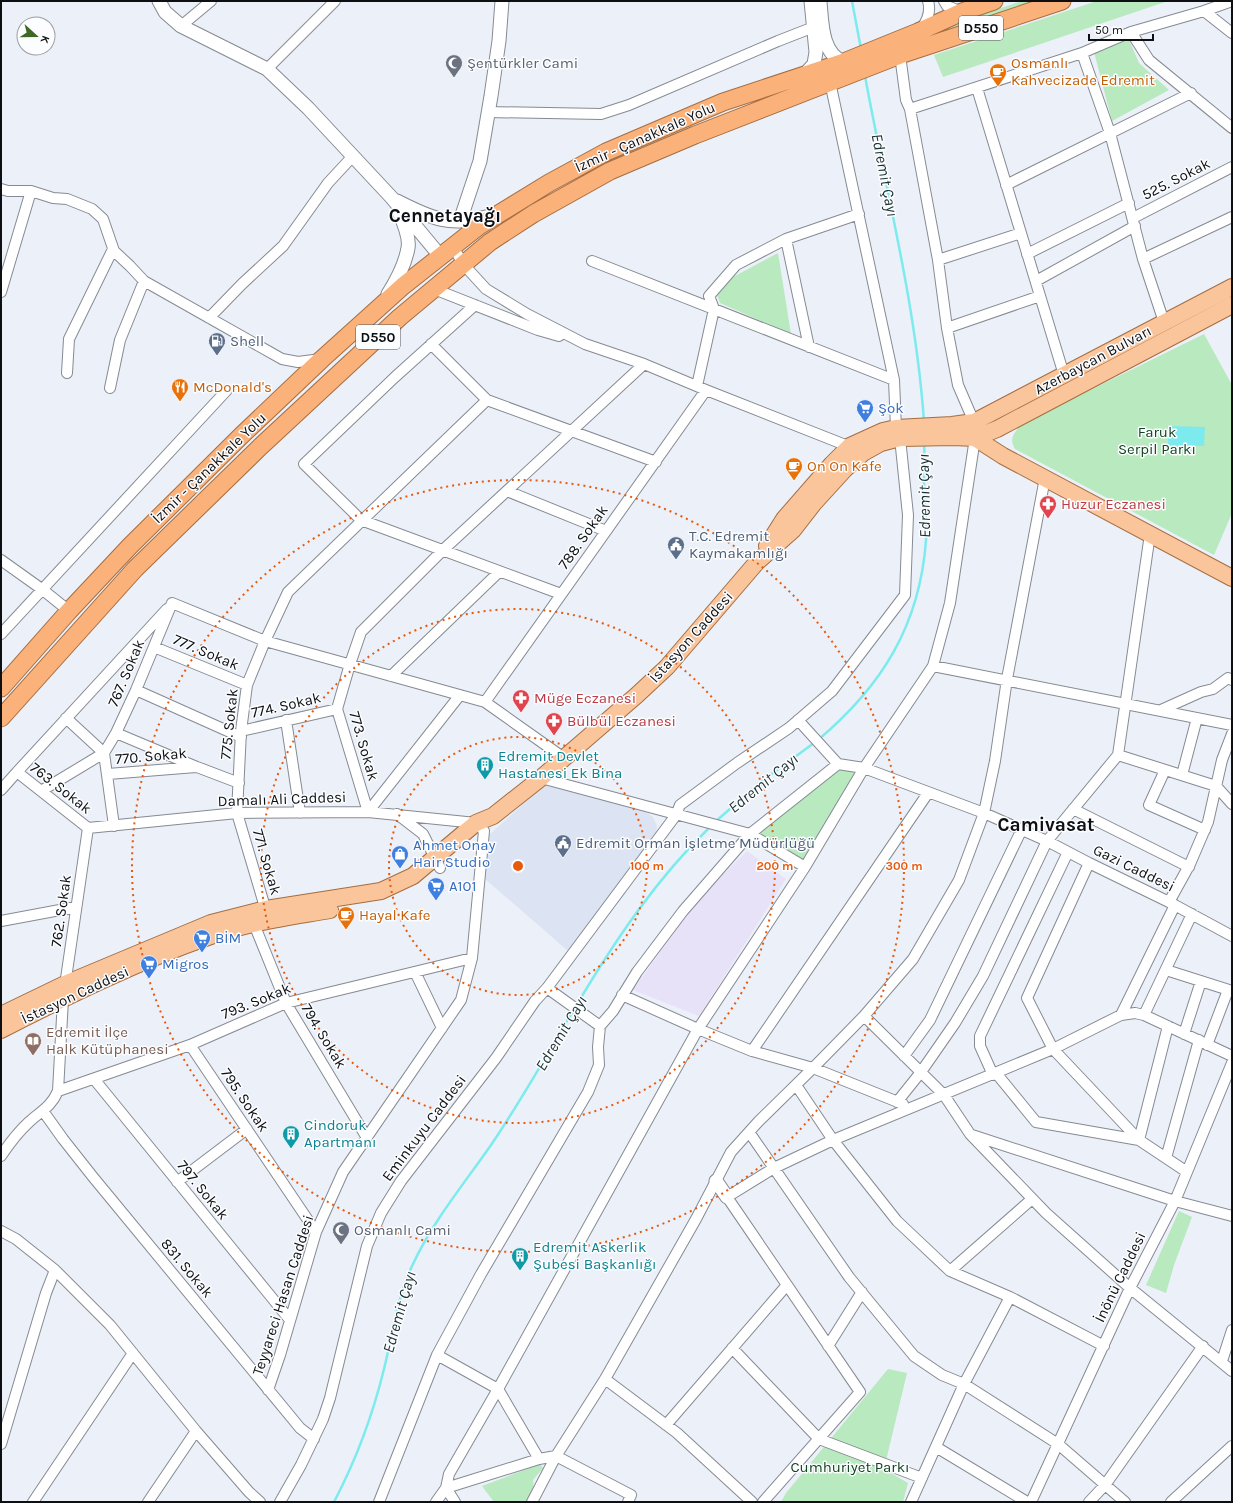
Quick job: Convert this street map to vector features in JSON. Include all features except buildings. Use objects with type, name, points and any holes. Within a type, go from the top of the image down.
[{"type":"highway","name":"İzmir - Çanakkale Yolu","points":[[898,50],[918,32],[962,12],[994,1]]},
{"type":"highway","name":"İzmir - Çanakkale Yolu","points":[[1,718],[135,569],[335,377],[400,317],[490,242],[527,218],[610,171],[841,71],[898,50],[1062,1]]},
{"type":"highway","name":"İzmir - Çanakkale Yolu","points":[[1,688],[69,611],[130,546],[243,434],[322,359],[379,308],[424,269],[479,226],[549,182],[606,152],[723,102],[804,75],[841,71]]},
{"type":"main road","name":"Azerbaycan Bulvarı","points":[[953,431],[974,422],[1232,287]]},
{"type":"main road","name":"Azerbaycan Bulvarı","points":[[953,431],[975,438],[997,429],[1232,305]]},
{"type":"main road","name":"İstasyon Caddesi","points":[[1,1015],[64,991],[121,972],[212,936],[263,918],[383,902],[420,884],[438,863],[493,816],[541,778],[667,667],[757,562],[793,530],[814,503],[845,469],[856,450],[881,443],[902,433],[953,431]]},
{"type":"main road","points":[[975,438],[1003,456],[1232,578]]},
{"type":"main road","name":"İstasyon Caddesi","points":[[1,1030],[64,991]]},
{"type":"street","points":[[159,1],[165,12],[181,26],[267,69],[308,108],[392,198],[447,252],[464,265],[486,289],[527,314],[585,344]]},
{"type":"street","points":[[181,26],[211,1]]},
{"type":"street","points":[[267,69],[334,1]]},
{"type":"street","points":[[460,221],[480,161],[499,41],[502,1]]},
{"type":"street","points":[[811,1],[818,26],[830,50],[838,60],[841,71]]},
{"type":"street","points":[[804,75],[814,64],[820,1]]},
{"type":"street","points":[[918,32],[930,10],[928,1]]},
{"type":"street","points":[[944,1],[947,6],[962,12]]},
{"type":"street","points":[[910,109],[1082,53],[1131,32],[1204,11],[1232,1]]},
{"type":"street","points":[[1204,11],[1232,33]]},
{"type":"street","points":[[488,112],[601,114],[628,105],[771,44],[818,26]]},
{"type":"street","points":[[1131,32],[1149,60],[1232,128]]},
{"type":"street","points":[[436,1502],[446,1488],[448,1474],[498,1389],[698,1029],[805,867],[864,768],[933,666],[950,604],[975,438],[974,422],[958,384],[947,328],[938,260],[910,109],[906,100],[898,50]]},
{"type":"street","points":[[1082,53],[1110,133],[1143,259],[1164,322]]},
{"type":"street","name":"Eminkuyu Caddesi","points":[[280,1502],[314,1439],[330,1398],[367,1246],[381,1213],[401,1181],[496,1058],[535,1001],[547,988],[679,816],[680,805],[790,728],[832,690],[905,595],[908,515],[902,433],[894,380],[859,214],[841,71]]},
{"type":"street","points":[[977,88],[1064,375]]},
{"type":"street","points":[[1006,185],[1191,93]]},
{"type":"street","points":[[209,318],[282,246],[328,184],[353,156]]},
{"type":"street","name":"525. Sokak","points":[[1036,281],[1134,222],[1232,167]]},
{"type":"street","points":[[1,189],[8,191],[31,191],[53,198],[67,199],[92,209],[103,219],[113,249],[144,281],[282,359],[298,362],[322,359]]},
{"type":"street","points":[[1,292],[31,191]]},
{"type":"street","points":[[392,198],[420,213],[440,220],[467,221],[498,214]]},
{"type":"street","points":[[379,308],[398,278],[409,247],[405,224],[392,198]]},
{"type":"street","points":[[1027,254],[1129,203]]},
{"type":"street","points":[[702,388],[714,309],[710,296],[736,265],[786,239],[859,214]]},
{"type":"street","points":[[1143,259],[1232,217]]},
{"type":"street","points":[[938,260],[1021,233]]},
{"type":"street","points":[[786,239],[809,347]]},
{"type":"street","points":[[67,374],[69,339],[113,249]]},
{"type":"street","points":[[592,261],[894,380]]},
{"type":"street","points":[[424,269],[434,289],[538,330],[644,364],[856,450]]},
{"type":"street","points":[[110,388],[120,340],[144,281]]},
{"type":"street","points":[[947,328],[1040,296]]},
{"type":"street","points":[[475,305],[304,464],[361,520],[562,594]]},
{"type":"street","points":[[432,344],[487,400],[656,462]]},
{"type":"street","name":"773. Sokak","points":[[368,812],[337,709],[361,632],[443,550],[644,364]]},
{"type":"street","name":"788. Sokak","points":[[485,702],[656,462],[702,388]]},
{"type":"street","points":[[1,634],[227,390]]},
{"type":"street","name":"775. Sokak","points":[[237,813],[241,734],[247,686],[265,641],[288,592],[487,400]]},
{"type":"street","points":[[532,1502],[556,1456],[604,1378],[696,1219],[731,1152],[864,1016],[913,959],[959,880],[984,813],[995,761],[1007,679],[1045,478]]},
{"type":"street","points":[[507,491],[606,531]]},
{"type":"street","points":[[897,1102],[921,1072],[955,1023],[983,976],[1047,841],[1118,755],[1150,534]]},
{"type":"street","points":[[1,560],[69,611]]},
{"type":"street","points":[[391,676],[499,572]]},
{"type":"street","points":[[16,772],[172,603],[265,641],[485,702],[564,758]]},
{"type":"street","name":"767. Sokak","points":[[41,791],[104,753],[116,733],[136,690],[172,603]]},
{"type":"street","name":"777. Sokak","points":[[154,647],[247,686]]},
{"type":"street","points":[[933,666],[1007,679],[1232,725]]},
{"type":"street","points":[[1161,710],[1201,692],[1213,689],[1228,678],[1232,680]]},
{"type":"street","points":[[136,690],[241,734]]},
{"type":"street","points":[[368,812],[460,695]]},
{"type":"street","name":"774. Sokak","points":[[241,734],[286,720],[337,709]]},
{"type":"street","points":[[66,718],[104,753],[114,826]]},
{"type":"street","points":[[1182,775],[1197,718]]},
{"type":"street","points":[[286,720],[300,813]]},
{"type":"street","points":[[379,1502],[437,1355],[481,1274],[588,1092],[599,1065],[598,1046],[600,1026],[613,1011],[637,972],[683,910],[750,834],[838,764],[798,720]]},
{"type":"street","name":"770. Sokak","points":[[116,733],[239,783]]},
{"type":"street","points":[[1121,1015],[1205,830],[1222,760],[1232,734]]},
{"type":"street","points":[[1118,755],[1216,786],[1232,804]]},
{"type":"street","name":"Gazi Caddesi","points":[[838,764],[864,768],[984,813],[1022,829],[1172,903],[1232,936]]},
{"type":"street","name":"770. Sokak","points":[[108,774],[197,767]]},
{"type":"street","points":[[1165,770],[1148,804],[1205,830]]},
{"type":"street","name":"763. Sokak","points":[[1,790],[16,772],[88,828]]},
{"type":"street","points":[[541,778],[750,834],[805,867]]},
{"type":"street","points":[[752,1051],[928,793]]},
{"type":"street","points":[[1073,809],[1189,867]]},
{"type":"street","name":"Damalı Ali Caddesi","points":[[88,828],[237,813],[368,812],[397,814],[480,827]]},
{"type":"street","name":"771. Sokak","points":[[237,813],[263,918]]},
{"type":"street","points":[[397,814],[423,834],[438,863]]},
{"type":"street","name":"Teyyareci Hasan Caddesi","points":[[268,1390],[316,1232],[343,1172],[462,1000],[472,958],[480,827]]},
{"type":"street","name":"762. Sokak","points":[[58,1091],[64,991],[88,828]]},
{"type":"street","points":[[904,1056],[930,1020],[1022,829]]},
{"type":"street","points":[[1068,852],[980,1036],[980,1046],[994,1074],[1036,1122],[1139,1140]]},
{"type":"street","points":[[1089,863],[1027,998],[1053,1049],[1139,1140],[1187,1172]]},
{"type":"street","points":[[1,921],[76,906]]},
{"type":"street","points":[[1144,1015],[1192,914]]},
{"type":"street","name":"794. Sokak","points":[[263,918],[286,1002],[367,1138]]},
{"type":"street","name":"793. Sokak","points":[[58,1091],[190,1045],[286,1002],[472,958]]},
{"type":"street","points":[[1166,970],[1230,991],[1203,1043],[1166,1158]]},
{"type":"street","points":[[415,972],[442,1028]]},
{"type":"street","points":[[1184,1034],[1201,981]]},
{"type":"street","points":[[547,988],[600,1026]]},
{"type":"street","points":[[622,995],[752,1051],[813,1068],[912,1108]]},
{"type":"street","points":[[727,1197],[774,1168],[833,1140],[1053,1049],[1121,1015],[1135,1013],[1144,1015],[1232,1056]]},
{"type":"street","points":[[864,1016],[944,1095],[970,1134],[1046,1213],[1130,1288],[1222,1361],[1232,1371]]},
{"type":"street","points":[[1139,1140],[1168,1026]]},
{"type":"street","name":"795. Sokak","points":[[190,1045],[316,1232]]},
{"type":"street","name":"İnönü Caddesi","points":[[1031,1502],[1130,1288],[1175,1201],[1232,1063]]},
{"type":"street","name":"797. Sokak","points":[[94,1079],[290,1320]]},
{"type":"street","points":[[796,1085],[833,1140],[897,1221],[950,1271],[1010,1297],[1104,1346]]},
{"type":"street","points":[[1,1156],[9,1144],[28,1123],[53,1101],[58,1091]]},
{"type":"street","name":"831. Sokak","points":[[43,1111],[76,1156],[268,1390],[300,1428],[314,1439]]},
{"type":"street","points":[[177,1182],[247,1129]]},
{"type":"street","points":[[749,1132],[849,1277],[914,1356],[942,1375],[964,1384],[1058,1444],[1125,1502]]},
{"type":"street","points":[[970,1134],[1175,1201],[1232,1216]]},
{"type":"street","points":[[716,1181],[860,1392],[763,1502]]},
{"type":"street","points":[[950,1271],[1032,1199]]},
{"type":"street","points":[[1,1231],[16,1239],[55,1270],[110,1325],[196,1431],[249,1492],[260,1502]]},
{"type":"street","points":[[1,1444],[46,1293],[55,1270]]},
{"type":"street","points":[[666,1425],[787,1285]]},
{"type":"street","points":[[828,1346],[862,1292]]},
{"type":"street","points":[[911,1502],[964,1384],[1010,1297]]},
{"type":"street","points":[[1222,1361],[1232,1330]]},
{"type":"street","points":[[1089,1502],[1105,1485],[1203,1346]]},
{"type":"street","points":[[732,1348],[819,1439],[922,1478]]},
{"type":"street","points":[[33,1502],[133,1353]]},
{"type":"street","points":[[437,1355],[498,1389],[539,1459]]},
{"type":"street","points":[[604,1378],[678,1434],[752,1502]]},
{"type":"street","points":[[148,1502],[196,1431]]},
{"type":"street","points":[[1171,1502],[1232,1446]]},
{"type":"street","points":[[936,1447],[1027,1502]]},
{"type":"street","points":[[446,1488],[539,1459],[556,1456],[631,1495],[628,1502]]},
{"type":"street","points":[[446,1488],[455,1502]]},
{"type":"shaded area","name":"Edremit Orman İşletme Müdürlüğü","points":[[544,785],[644,811],[653,817],[657,826],[655,838],[568,951],[484,878],[488,836]]},
{"type":"shaded area","points":[[747,851],[786,879],[699,1016],[633,990],[699,898]]},
{"type":"green space","points":[[1022,1],[1041,1],[931,38],[890,47],[928,33]]},
{"type":"green space","points":[[1097,1],[1168,1],[943,77],[934,55]]},
{"type":"green space","points":[[1129,40],[1139,63],[1169,90],[1112,121],[1094,52]]},
{"type":"green space","points":[[778,253],[791,334],[720,303],[717,295],[733,277]]},
{"type":"green space","name":"Faruk Serpil Parkı","points":[[1204,334],[1232,385],[1232,513],[1214,555],[1015,449],[1012,438],[1018,428],[1087,391]]},
{"type":"green space","points":[[838,764],[864,768],[805,867],[750,834]]},
{"type":"green space","points":[[1179,1211],[1192,1217],[1174,1265],[1166,1293],[1146,1285]]},
{"type":"green space","name":"Cumhuriyet Parkı","points":[[888,1369],[907,1373],[884,1469],[908,1483],[903,1502],[781,1502],[786,1493]]},
{"type":"green space","points":[[540,1464],[543,1468],[533,1480],[534,1492],[528,1502],[494,1502],[482,1486]]},
{"type":"water","points":[[1168,426],[1205,427],[1204,446],[1168,445]]},
{"type":"waterway","name":"Edremit Çayı","points":[[852,1],[861,49]]},
{"type":"waterway","name":"Edremit Çayı","points":[[865,76],[907,291],[920,378],[924,422]]},
{"type":"waterway","name":"Edremit Çayı","points":[[818,740],[861,698],[879,675],[894,652],[916,600],[926,540],[924,443]]},
{"type":"waterway","name":"Edremit Çayı","points":[[715,822],[762,781],[814,743]]},
{"type":"waterway","name":"Edremit Çayı","points":[[576,1006],[605,958],[637,912],[690,847],[710,827]]},
{"type":"waterway","name":"Edremit Çayı","points":[[334,1502],[350,1470],[375,1403],[399,1302],[413,1264],[439,1218],[513,1112],[573,1011]]},
{"type":"place","name":"Şentürkler Cami","points":[[454,78]]},
{"type":"place","name":"Osmanlı Kahvecizade Edremit","points":[[998,87]]},
{"type":"place","name":"Shell","points":[[217,356]]},
{"type":"place","name":"McDonald's","points":[[180,402]]},
{"type":"place","name":"Şok","points":[[865,423]]},
{"type":"place","name":"On On Kafe","points":[[794,481]]},
{"type":"place","name":"Huzur Eczanesi","points":[[1048,519]]},
{"type":"place","name":"T.C. Edremit Kaymakamlığı","points":[[676,560]]},
{"type":"place","name":"Müge Eczanesi","points":[[521,713]]},
{"type":"place","name":"Bülbül Eczanesi","points":[[554,736]]},
{"type":"place","name":"Edremit Devlet Hastanesi Ek Bina","points":[[485,780]]},
{"type":"place","name":"Edremit Orman İşletme Müdürlüğü","points":[[563,858]]},
{"type":"place","name":"Ahmet Onay Hair Studio","points":[[400,869]]},
{"type":"place","name":"A101","points":[[436,901]]},
{"type":"place","name":"Hayal Kafe","points":[[346,930]]},
{"type":"place","name":"BİM","points":[[202,953]]},
{"type":"place","name":"Migros","points":[[149,979]]},
{"type":"place","name":"Edremit İlçe Halk Kütüphanesi","points":[[33,1056]]},
{"type":"place","name":"Cindoruk Apartmanı","points":[[291,1149]]},
{"type":"place","name":"Osmanlı Cami","points":[[341,1245]]},
{"type":"place","name":"Edremit Askerlik Şubesi Başkanlığı","points":[[520,1271]]},
{"type":"district","name":"Cennetayağı","points":[[445,216]]},
{"type":"district","name":"Camivasat","points":[[1046,825]]}]
